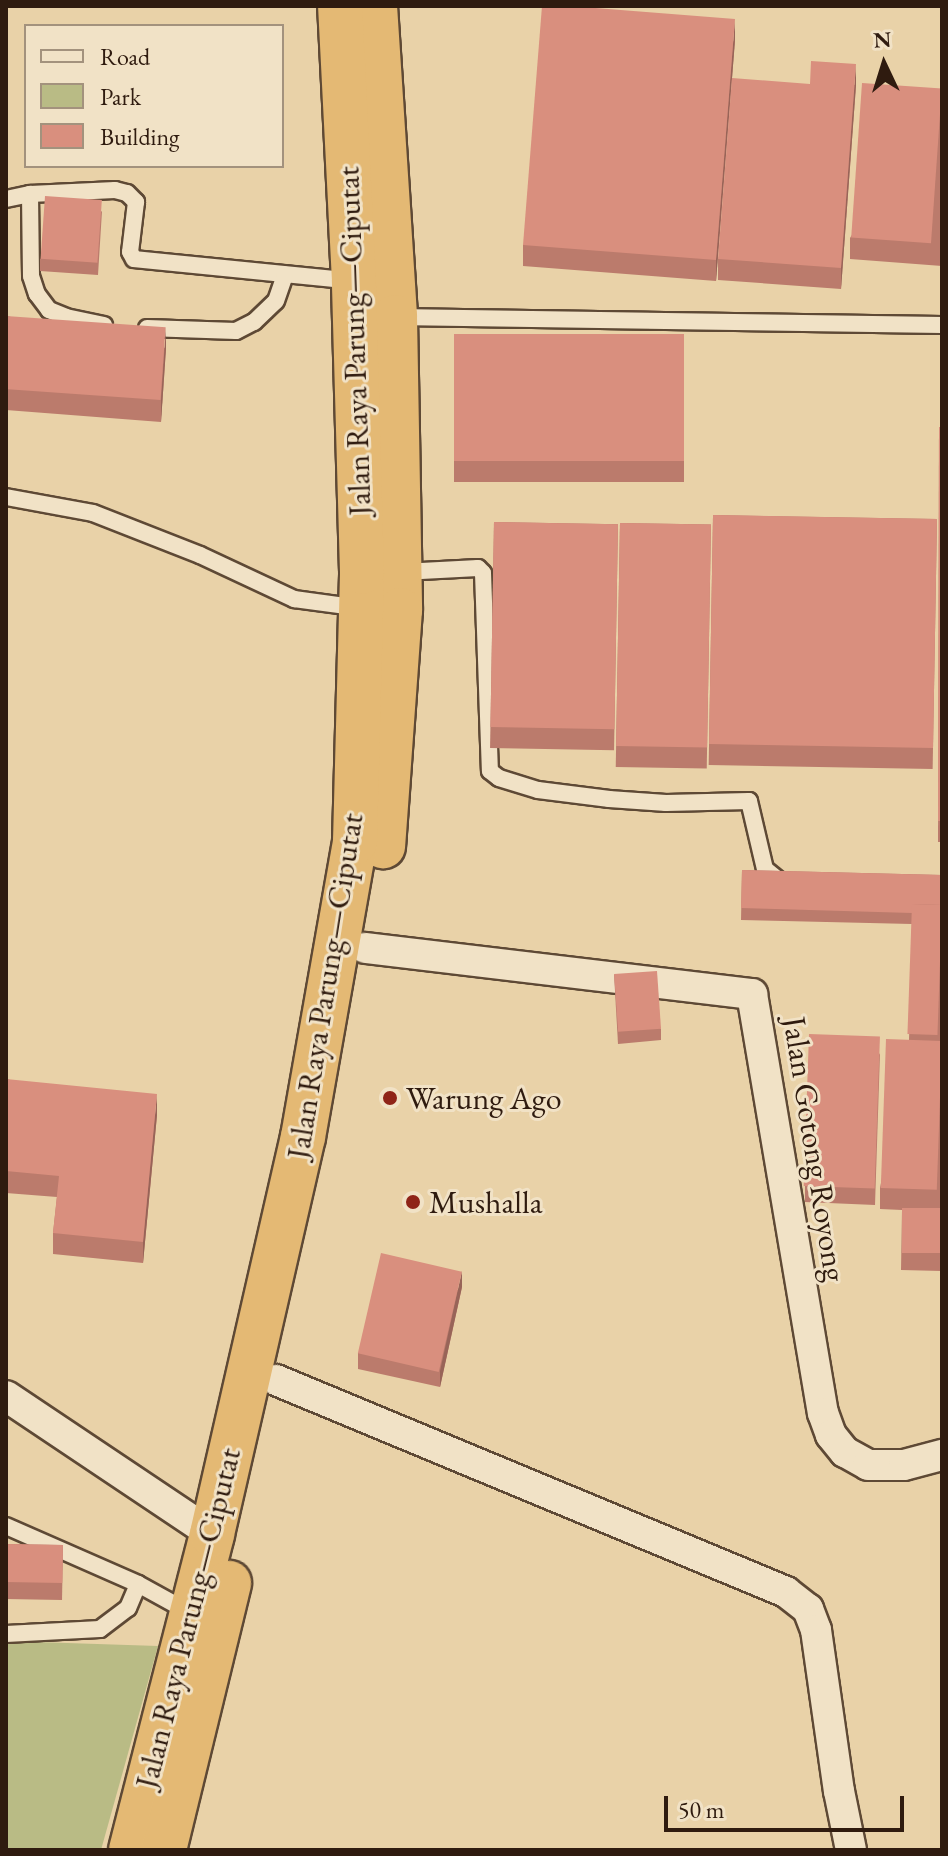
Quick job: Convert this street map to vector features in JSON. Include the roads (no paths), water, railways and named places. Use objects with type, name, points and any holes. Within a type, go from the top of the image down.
[{"type":"highway","name":"Jalan Raya Parung—Ciputat","points":[[164,1850],[206,1621],[276,1380],[331,1143],[383,845],[400,610],[376,579],[354,281],[340,6]]},
{"type":"highway","name":"Jalan Raya Parung—Ciputat","points":[[131,1850],[181,1646],[206,1621],[212,1534],[303,1137],[355,842],[395,317],[375,6]]},
{"type":"street","name":"Jalan Gotong Royong","points":[[365,948],[752,994],[823,1413],[831,1435],[845,1452],[868,1465],[904,1465],[942,1455]]},
{"type":"street","points":[[276,1380],[786,1592],[808,1609],[816,1630],[839,1791],[851,1850]]},
{"type":"street","points":[[6,1396],[212,1534]]},
{"type":"lane","points":[[6,199],[30,194],[115,190],[127,193],[136,202],[130,252],[134,259],[354,281]]},
{"type":"lane","points":[[30,194],[31,276],[37,294],[49,310],[66,317],[124,326],[236,331],[254,322],[276,301],[285,275]]},
{"type":"lane","points":[[395,317],[942,325]]},
{"type":"lane","points":[[6,497],[93,513],[200,555],[294,599],[376,579],[478,568],[483,573],[490,771],[499,778],[538,790],[609,799],[666,803],[749,801],[765,869],[771,877],[781,882],[796,882]]},
{"type":"lane","points":[[6,1526],[138,1584],[206,1621]]},
{"type":"lane","points":[[6,1634],[100,1629],[128,1608],[138,1584]]},
{"type":"place","name":"Warung Ago","points":[[390,1098]]},
{"type":"place","name":"Mushalla","points":[[413,1202]]}]
